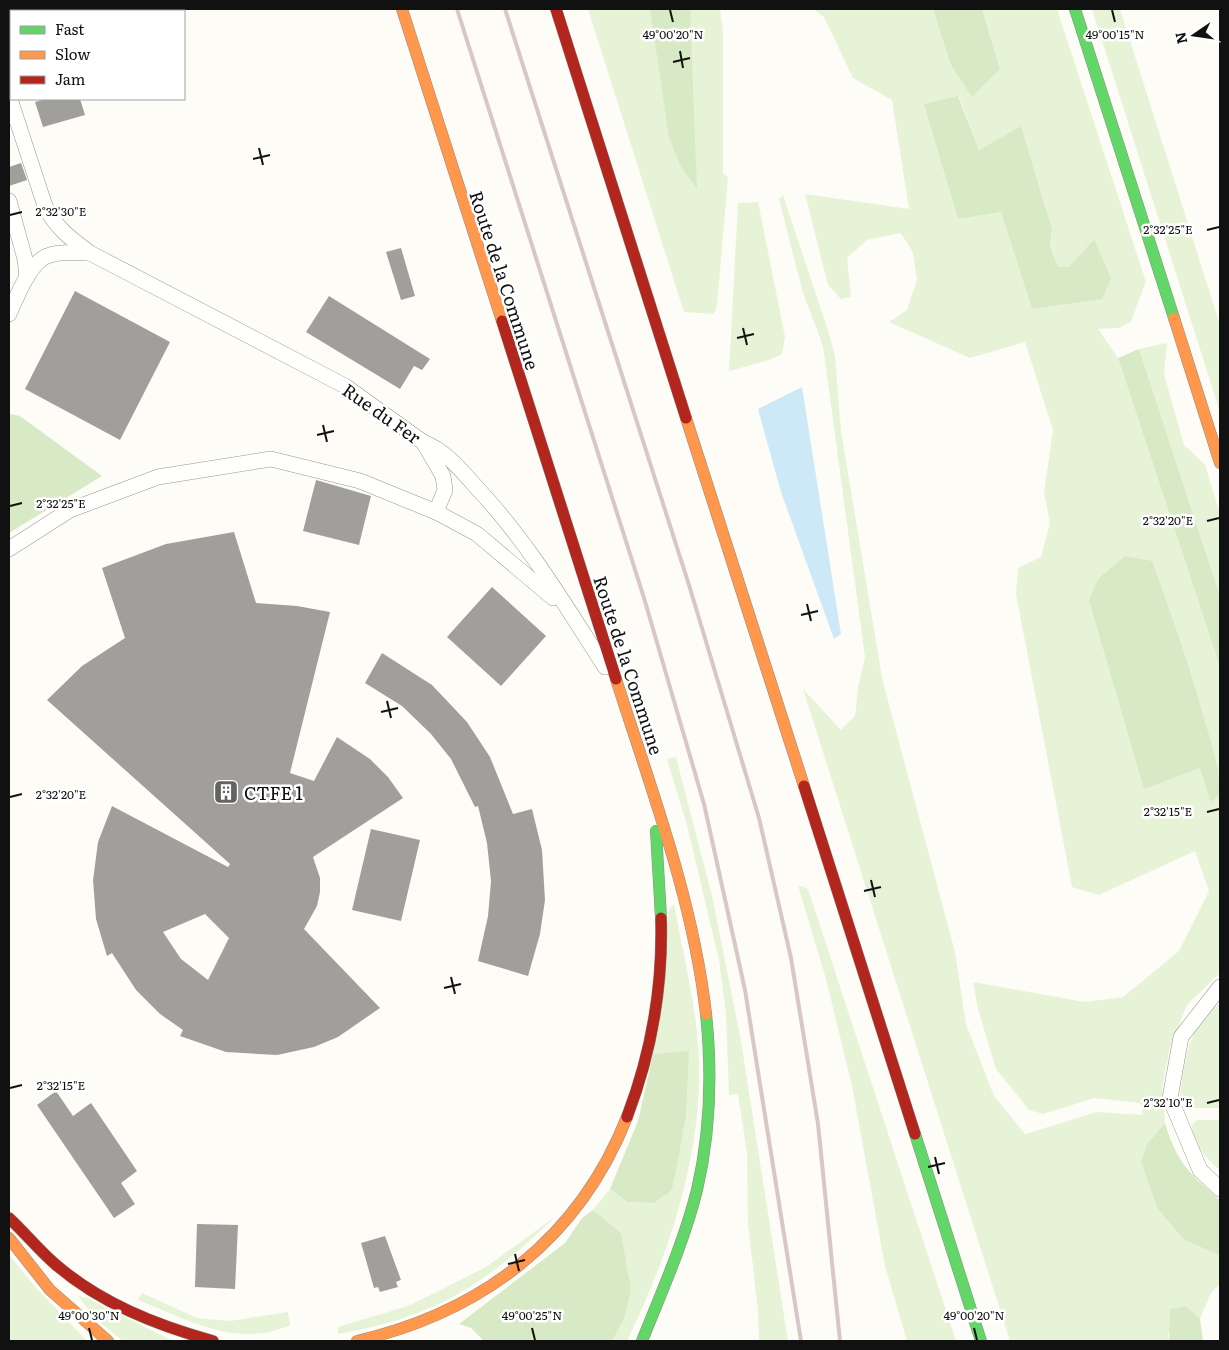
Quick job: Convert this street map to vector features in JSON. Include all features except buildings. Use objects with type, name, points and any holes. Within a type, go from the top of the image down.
[{"type":"main road","name":"Route de la Commune","points":[[402,9],[562,517],[619,687],[682,887],[701,973],[710,1055],[705,1135],[697,1189],[680,1246],[642,1341]]},
{"type":"main road","points":[[556,9],[981,1341]]},
{"type":"main road","points":[[1075,12],[1220,463]]},
{"type":"main road","points":[[357,1341],[435,1318],[481,1294],[535,1253],[576,1208],[606,1162],[630,1110],[647,1051],[660,980],[661,922],[654,798]]},
{"type":"main road","points":[[9,1218],[56,1264],[106,1301],[179,1332],[213,1341]]},
{"type":"main road","points":[[9,1238],[50,1290],[108,1341]]},
{"type":"street","name":"Rue du Fer","points":[[10,100],[45,206],[52,220],[63,232],[90,253],[345,386],[423,442],[437,447],[497,509],[531,552],[619,687]]},
{"type":"street","points":[[9,201],[25,259],[27,278]]},
{"type":"street","points":[[9,314],[27,278],[40,260],[48,255],[90,253]]},
{"type":"street","points":[[423,442],[444,476],[445,490],[436,512]]},
{"type":"street","points":[[9,549],[70,510],[158,477],[271,460],[360,481],[436,512],[477,534],[569,611]]},
{"type":"street","points":[[1220,987],[1181,1037],[1170,1098],[1200,1170],[1220,1189]]},
{"type":"green space","points":[[588,9],[720,9],[723,32],[723,173],[728,177],[717,305],[714,314],[684,312]]},
{"type":"green space","points":[[650,9],[690,9],[697,189],[681,167],[669,137]]},
{"type":"green space","points":[[813,9],[933,9],[950,63],[1000,69],[982,9],[1057,9],[1146,282],[1131,321],[1119,328],[1098,329],[1118,358],[1220,667],[1220,973],[1187,1005],[1170,1047],[1162,1088],[1165,1123],[1147,1144],[1158,1209],[1183,1239],[1220,1256],[1220,1284],[1211,1293],[1200,1319],[1186,1306],[1168,1334],[1169,1341],[1010,1341],[803,689],[841,730],[855,716],[858,688],[865,657],[823,346],[803,293],[779,199],[783,195],[835,356],[841,431],[882,678],[955,952],[966,1024],[994,1096],[1025,1134],[1097,1112],[1143,1115],[1140,1103],[1095,1098],[1043,1114],[1029,1110],[996,1069],[978,1009],[973,982],[1085,1002],[1123,997],[1179,951],[1209,891],[1195,851],[1099,895],[1072,887],[1016,594],[1018,568],[1041,557],[1050,523],[1044,493],[1053,430],[1025,342],[970,358],[889,322],[907,310],[917,280],[913,253],[901,233],[867,240],[847,258],[851,297],[841,299],[828,285],[805,194],[909,209],[892,100],[853,78],[824,17]],"holes":[[[959,96],[979,150],[1021,126],[1052,229],[1050,246],[1058,267],[1069,267],[1094,239],[1102,298],[1032,309],[1001,211],[958,219]]]},
{"type":"green space","points":[[933,9],[982,9],[1000,69],[972,97],[950,63]]},
{"type":"green space","points":[[1092,9],[1120,9],[1220,325],[1220,412]]},
{"type":"green space","points":[[958,96],[979,150],[1021,126],[1052,229],[1050,246],[1058,267],[1069,267],[1094,239],[1111,278],[1102,299],[1032,309],[1001,212],[958,219],[924,104]]},
{"type":"green space","points":[[758,202],[785,337],[782,354],[769,360],[729,371],[738,203]]},
{"type":"green space","points":[[1167,343],[1164,374],[1184,445],[1205,465],[1220,514],[1220,596],[1139,349]]},
{"type":"green space","points":[[1139,349],[1220,596],[1220,667],[1118,358]]},
{"type":"green space","points":[[9,414],[20,416],[102,476],[9,533]]},
{"type":"green space","points":[[1125,556],[1152,561],[1187,661],[1217,767],[1220,794],[1211,802],[1200,768],[1144,789],[1089,600],[1099,578]]},
{"type":"green space","points":[[676,757],[712,896],[741,1041],[788,1341],[759,1341],[758,1311],[748,1223],[747,1153],[738,1094],[729,1095],[726,1014],[719,960],[687,825],[667,759]]},
{"type":"green space","points":[[798,885],[808,889],[956,1341],[907,1341],[885,1266],[852,1086],[826,979]]},
{"type":"green space","points":[[674,904],[691,990],[698,1042],[699,1081],[691,1158],[671,1234],[643,1306],[627,1341],[612,1341],[624,1319],[621,1233],[593,1210],[610,1189],[627,1202],[654,1203],[672,1190],[689,1052],[653,1054],[669,910]]},
{"type":"green space","points":[[1220,1003],[1220,1108],[1190,1108],[1180,1097],[1186,1058],[1194,1033],[1209,1012]]},
{"type":"green space","points":[[689,1051],[686,1117],[672,1190],[654,1203],[627,1202],[610,1189],[638,1121],[653,1054]]},
{"type":"green space","points":[[1197,1120],[1220,1120],[1220,1170],[1197,1145],[1192,1125]]},
{"type":"green space","points":[[1165,1123],[1174,1148],[1185,1166],[1220,1200],[1220,1256],[1183,1239],[1158,1209],[1141,1162],[1147,1144]]},
{"type":"green space","points":[[593,1210],[621,1233],[631,1290],[624,1319],[612,1341],[484,1341],[471,1328],[459,1324],[565,1243],[582,1218]]},
{"type":"green space","points":[[556,1216],[520,1250],[462,1292],[418,1313],[380,1325],[338,1334],[338,1327],[408,1306],[486,1267]]},
{"type":"green space","points":[[9,1255],[37,1289],[87,1341],[9,1341]]},
{"type":"green space","points":[[142,1293],[197,1318],[230,1321],[288,1312],[290,1326],[267,1332],[248,1334],[215,1330],[138,1300]]},
{"type":"green space","points":[[78,1296],[87,1298],[173,1341],[123,1341],[96,1319]]},
{"type":"green space","points":[[1186,1306],[1200,1319],[1203,1341],[1169,1341],[1170,1309]]},
{"type":"water","points":[[802,387],[841,634],[834,639],[781,492],[758,409]]},
{"type":"railway","points":[[457,9],[644,598],[704,804],[745,990],[801,1341]]},
{"type":"railway","points":[[505,9],[689,585],[759,818],[791,958],[818,1124],[840,1341]]},
{"type":"traffic: fast","points":[[1075,9],[1174,318]]},
{"type":"traffic: fast","points":[[656,831],[661,918]]},
{"type":"traffic: fast","points":[[642,1341],[686,1228],[697,1190],[705,1147],[709,1102],[706,1014]]},
{"type":"traffic: fast","points":[[915,1134],[981,1341]]},
{"type":"traffic: slow","points":[[402,9],[502,321]]},
{"type":"traffic: slow","points":[[1174,318],[1220,463]]},
{"type":"traffic: slow","points":[[686,418],[804,786]]},
{"type":"traffic: slow","points":[[616,679],[681,886],[700,971],[706,1014]]},
{"type":"traffic: slow","points":[[357,1341],[403,1328],[445,1311],[485,1290],[521,1264],[553,1234],[582,1199],[607,1160],[627,1117]]},
{"type":"traffic: slow","points":[[9,1238],[50,1290],[108,1341]]},
{"type":"traffic: jam","points":[[556,9],[686,418]]},
{"type":"traffic: jam","points":[[502,321],[616,679]]},
{"type":"traffic: jam","points":[[804,786],[915,1134]]},
{"type":"traffic: jam","points":[[627,1117],[643,1069],[654,1019],[660,968],[661,918]]},
{"type":"traffic: jam","points":[[9,1218],[55,1264],[91,1290],[150,1320],[213,1341]]},
{"type":"place","name":"CTFE 1","points":[[226,792]]}]
